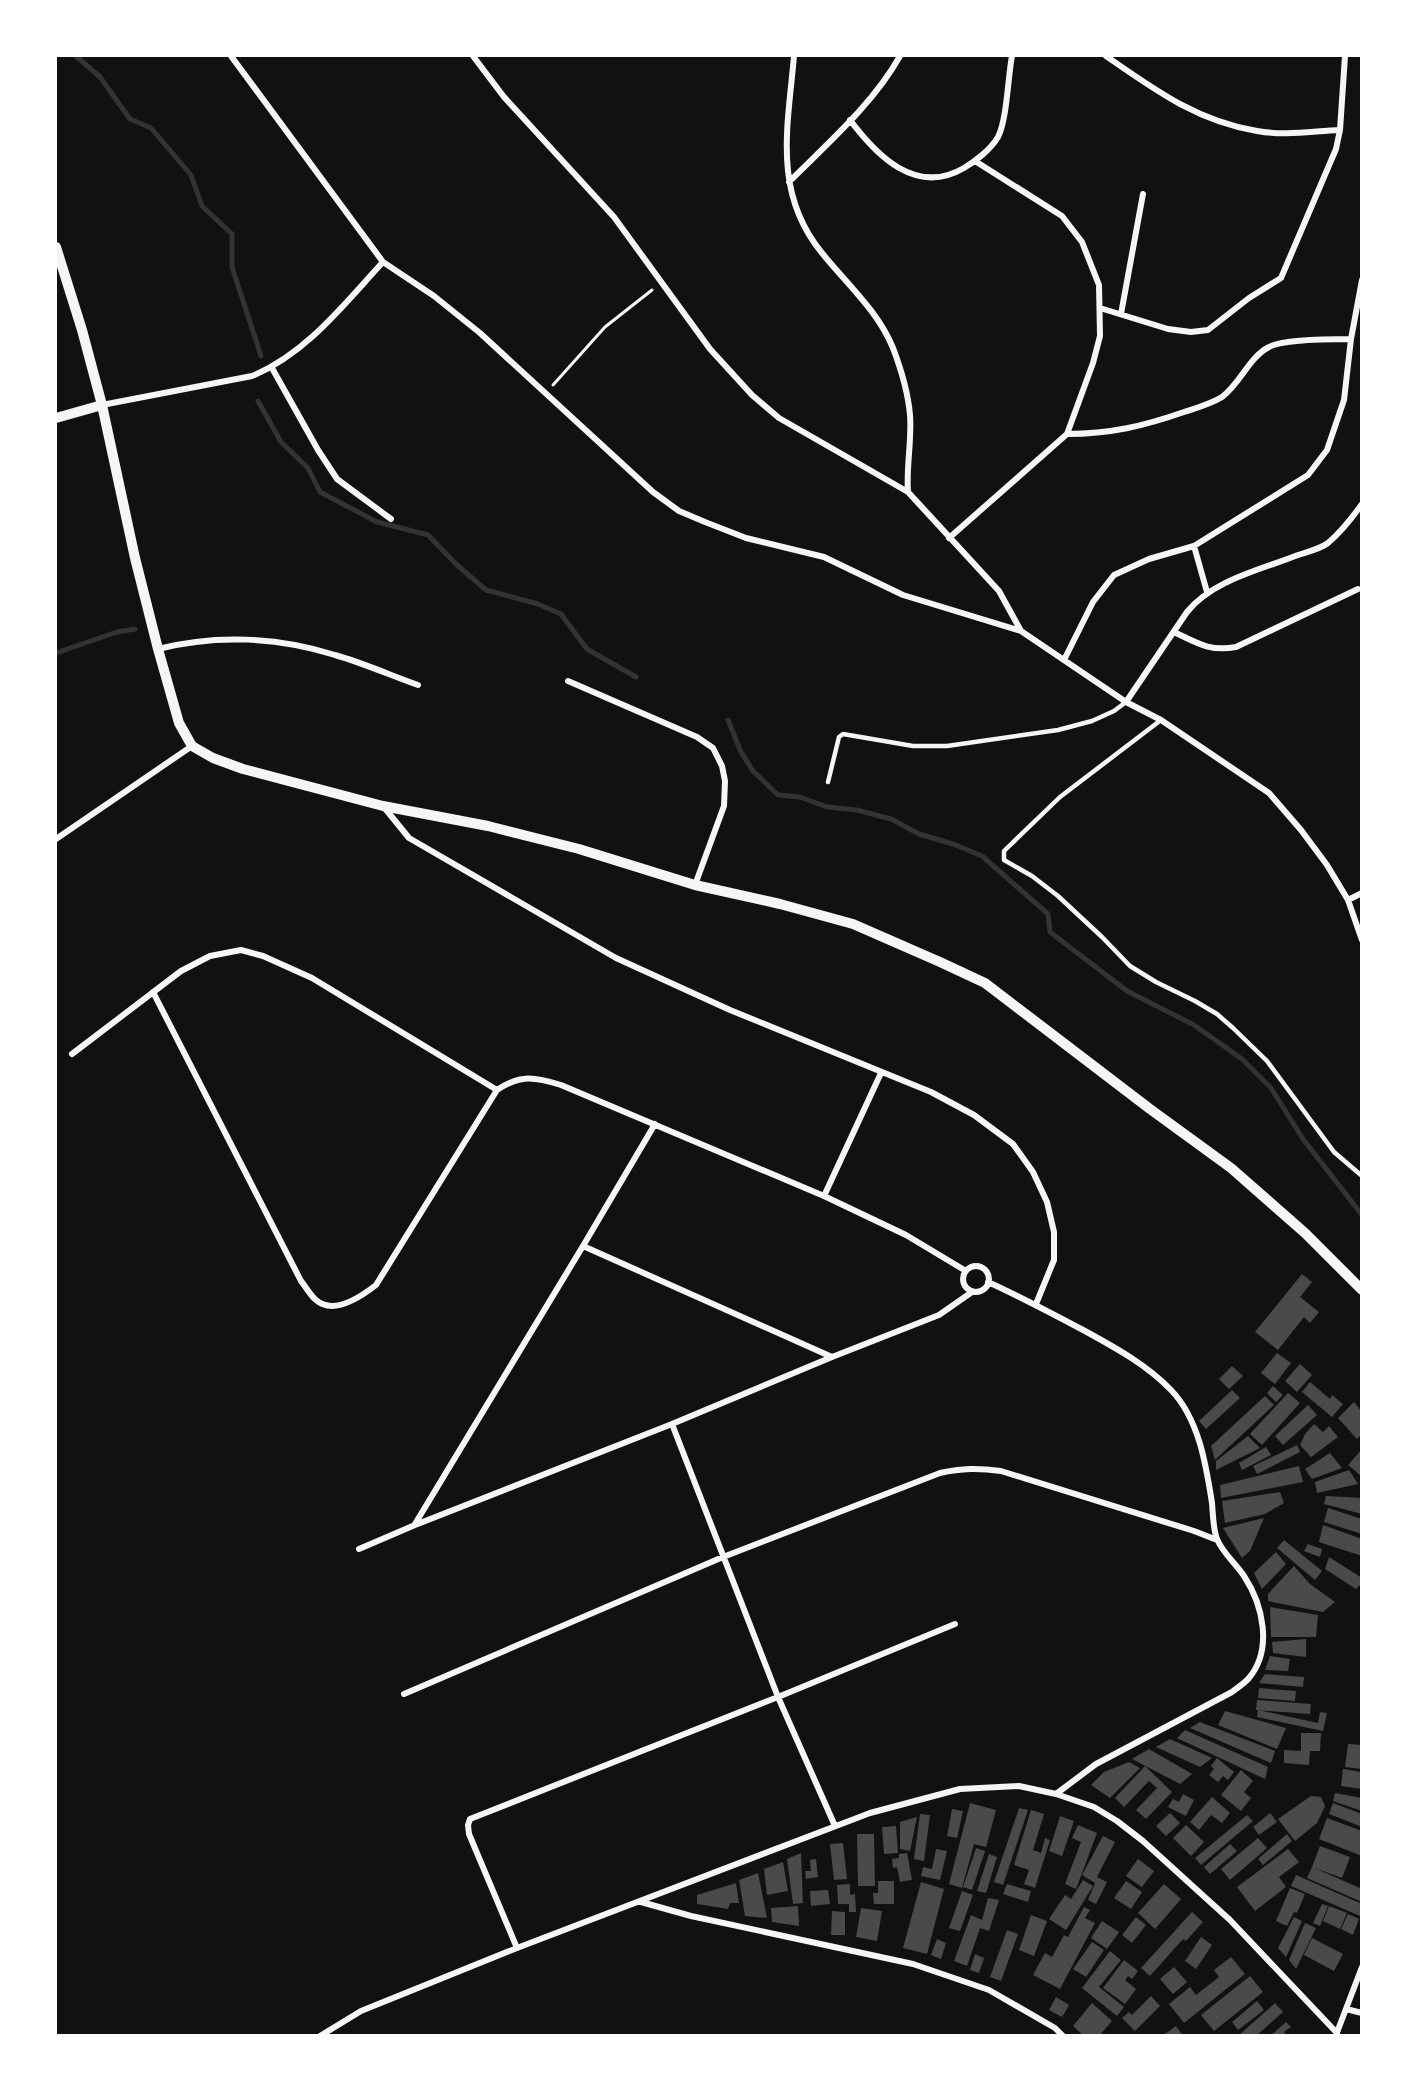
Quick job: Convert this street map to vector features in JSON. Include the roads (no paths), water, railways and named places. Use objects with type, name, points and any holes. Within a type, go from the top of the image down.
[{"type":"street","points":[[231,56],[383,262],[434,297],[480,333],[547,392],[653,492],[679,511],[746,538],[824,557],[903,595],[1021,631],[1126,702],[1161,720],[1269,793],[1321,856],[1348,900],[1362,940]]},
{"type":"street","points":[[473,56],[504,97],[614,217],[710,349],[752,395],[779,418],[908,492],[999,591],[1021,631]]},
{"type":"street","points":[[794,56],[786,126],[789,182],[805,227],[820,252],[875,317],[892,346],[903,377],[910,415],[908,492]]},
{"type":"street","points":[[789,182],[850,120],[881,84],[900,56]]},
{"type":"street","points":[[850,120],[883,158],[900,170],[920,176],[938,177],[957,172],[975,161],[998,137],[1012,56]]},
{"type":"street","points":[[1106,56],[1183,108],[1218,121],[1258,132],[1340,130]]},
{"type":"street","points":[[1100,308],[1168,329],[1191,332],[1208,330],[1249,298],[1281,278],[1336,149],[1340,130],[1345,56]]},
{"type":"street","points":[[949,538],[1067,434],[1093,363],[1100,336],[1099,285],[1082,242],[1062,216],[975,161]]},
{"type":"street","points":[[1121,314],[1143,194]]},
{"type":"street","points":[[56,247],[102,405],[135,558],[158,649],[179,723],[192,746],[238,768],[382,806],[488,826],[579,849],[696,885],[780,904],[853,924],[985,983],[1231,1168],[1305,1233],[1362,1290]]},
{"type":"street","points":[[56,418],[102,405],[252,376],[272,368],[288,357],[335,314],[383,262]]},
{"type":"street","points":[[1064,660],[1093,602],[1114,575],[1149,560],[1194,546],[1308,475],[1327,450],[1344,400],[1351,339],[1362,280]]},
{"type":"street","points":[[1067,434],[1100,434],[1148,425],[1200,407],[1222,397],[1254,359],[1270,346],[1299,341],[1351,339]]},
{"type":"street","points":[[272,368],[337,480],[391,519]]},
{"type":"street","points":[[1126,702],[1197,599],[1233,580],[1326,545],[1348,523],[1362,504]]},
{"type":"street","points":[[1194,546],[1207,592]]},
{"type":"street","points":[[1174,632],[1209,648],[1222,650],[1236,647],[1358,590]]},
{"type":"street","points":[[158,649],[210,639],[238,638],[277,642],[334,654],[417,685]]},
{"type":"street","points":[[568,681],[697,737],[713,748],[722,766],[724,806],[696,885]]},
{"type":"street","points":[[56,838],[192,746]]},
{"type":"street","points":[[382,806],[409,838],[616,958],[730,1010],[931,1092],[974,1115],[1013,1144],[1033,1172],[1047,1202],[1054,1232],[1054,1260],[1036,1304]]},
{"type":"street","points":[[1348,900],[1362,893]]},
{"type":"street","points":[[72,1054],[181,971],[210,956],[241,950],[263,956],[312,978],[497,1090]]},
{"type":"street","points":[[153,992],[301,1281],[316,1301],[327,1305],[343,1304],[359,1298],[376,1285],[497,1090],[514,1080],[539,1078],[655,1124],[824,1196],[906,1235],[966,1271]]},
{"type":"street","points":[[824,1196],[881,1073]]},
{"type":"street","points":[[415,1525],[655,1124]]},
{"type":"street","points":[[583,1246],[832,1357]]},
{"type":"street","points":[[359,1549],[939,1315],[972,1292],[980,1291],[988,1282],[987,1273],[973,1266],[966,1271],[963,1283],[972,1292]]},
{"type":"street","points":[[988,1282],[1036,1304],[1147,1368],[1171,1389],[1185,1406],[1196,1428],[1211,1497],[1217,1540],[1245,1578],[1257,1604],[1263,1627],[1264,1648],[1249,1679],[1232,1692],[1096,1764],[1056,1794]]},
{"type":"street","points":[[672,1424],[778,1697],[835,1826]]},
{"type":"street","points":[[404,1694],[723,1557],[940,1473],[975,1467],[1001,1471],[1217,1540]]},
{"type":"street","points":[[517,1948],[472,1839],[468,1822],[476,1816],[778,1697],[955,1624]]},
{"type":"street","points":[[320,2036],[361,2011],[517,1948],[870,1813],[960,1789],[1018,1786],[1056,1794],[1094,1807],[1117,1821],[1143,1841],[1230,1920],[1337,2034],[1362,1967]]},
{"type":"street","points":[[641,1902],[691,1916],[913,1964],[989,1990],[1055,2028],[1063,2036]]},
{"type":"street","points":[[1346,2008],[1362,2013]]},
{"type":"lane","points":[[828,782],[839,737],[843,735],[913,746],[947,746],[1058,730],[1092,721],[1114,711],[1126,702]]},
{"type":"lane","points":[[1161,720],[1060,796],[1004,851],[1004,860],[1032,876],[1058,896],[1102,936],[1130,966],[1156,982],[1195,1000],[1233,1028],[1267,1061],[1334,1152],[1362,1176]]},
{"type":"waterway","points":[[76,56],[100,77],[130,119],[151,128],[191,175],[202,206],[232,234],[232,267],[261,356]]},
{"type":"waterway","points":[[258,401],[281,442],[308,468],[320,492],[377,522],[428,535],[457,565],[486,590],[538,604],[561,614],[587,649],[636,677]]},
{"type":"waterway","points":[[56,653],[117,632],[135,629]]},
{"type":"waterway","points":[[728,720],[741,752],[753,771],[778,795],[800,797],[827,807],[857,810],[891,819],[919,834],[956,845],[982,856],[1048,914],[1050,932],[1127,991],[1194,1025],[1242,1059],[1271,1088],[1303,1139],[1362,1215]]}]
